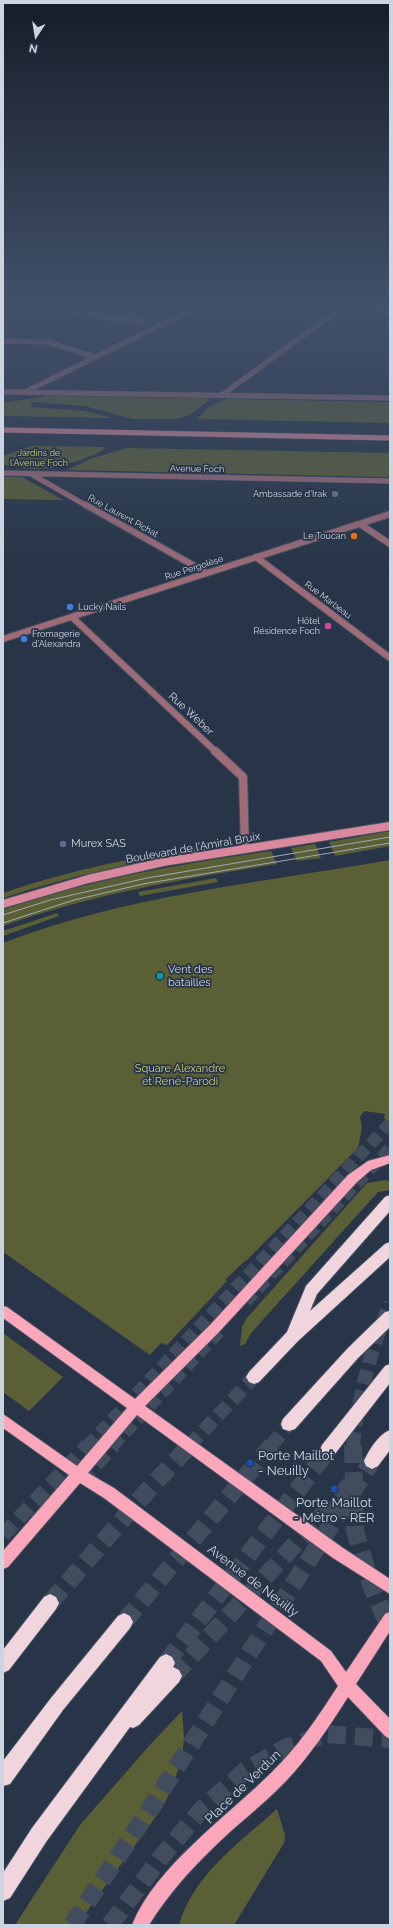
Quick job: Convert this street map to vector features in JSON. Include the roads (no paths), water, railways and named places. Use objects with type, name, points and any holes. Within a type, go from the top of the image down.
[{"type":"highway","points":[[293,1336],[311,1290],[390,1201]]},
{"type":"highway","points":[[254,1377],[293,1336],[390,1248]]},
{"type":"highway","points":[[289,1424],[353,1353],[390,1317]]},
{"type":"highway","points":[[328,1450],[390,1371]]},
{"type":"highway","points":[[372,1461],[390,1437]]},
{"type":"highway","points":[[3,1664],[50,1603]]},
{"type":"highway","points":[[3,1777],[57,1704],[124,1622]]},
{"type":"highway","points":[[3,1891],[39,1835],[88,1767],[169,1670]]},
{"type":"main road","points":[[3,430],[390,438]]},
{"type":"main road","name":"Boulevard de l'Amiral Bruix","points":[[3,904],[111,873],[163,862],[390,826]]},
{"type":"main road","points":[[3,1562],[136,1407],[214,1329],[361,1170],[380,1161],[390,1159]]},
{"type":"main road","points":[[3,1311],[342,1556],[390,1587]]},
{"type":"main road","name":"Avenue de Neuilly","points":[[3,1420],[78,1475],[109,1493],[326,1656],[346,1686],[369,1707],[390,1732]]},
{"type":"main road","name":"Place de Verdun","points":[[140,1925],[156,1899],[200,1848],[260,1795],[292,1763],[314,1734],[346,1686],[371,1644],[390,1620]]},
{"type":"street","name":"Avenue Foch","points":[[3,473],[390,481]]},
{"type":"street","name":"Rue Laurent Pichat","points":[[30,474],[207,573]]},
{"type":"street","name":"Rue Pergolèse","points":[[3,639],[390,514]]},
{"type":"street","points":[[360,524],[390,544]]},
{"type":"street","name":"Rue Marbeau","points":[[256,557],[390,658]]},
{"type":"street","name":"Rue Weber","points":[[72,617],[243,777],[245,849]]},
{"type":"tunnel","points":[[87,1446],[390,1123]]},
{"type":"tunnel","points":[[246,1302],[390,1148]]},
{"type":"tunnel","points":[[353,1446],[358,1409],[366,1373],[390,1303]]},
{"type":"tunnel","points":[[113,1446],[222,1329]]},
{"type":"tunnel","points":[[189,1446],[254,1377]]},
{"type":"tunnel","points":[[271,1446],[289,1424]]},
{"type":"tunnel","points":[[3,1535],[88,1445]]},
{"type":"tunnel","points":[[80,1481],[114,1445]]},
{"type":"tunnel","points":[[50,1603],[149,1489],[190,1445]]},
{"type":"tunnel","points":[[124,1622],[272,1445]]},
{"type":"tunnel","points":[[353,1446],[354,1489]]},
{"type":"tunnel","points":[[166,1663],[328,1450]]},
{"type":"tunnel","points":[[354,1489],[372,1461]]},
{"type":"tunnel","points":[[173,1676],[351,1484]]},
{"type":"tunnel","points":[[72,1925],[146,1815],[354,1489]]},
{"type":"tunnel","points":[[354,1489],[355,1531],[371,1585],[390,1629]]},
{"type":"tunnel","points":[[110,1925],[162,1856],[202,1809],[246,1770],[285,1748],[326,1734],[390,1739]]},
{"type":"tram line","points":[[3,915],[50,900],[147,878],[390,837]]},
{"type":"tram line","points":[[3,923],[74,900],[143,884],[390,843]]},
{"type":"place","name":"Ambassade d'Irak","points":[[335,494]]},
{"type":"place","name":"Le Toucan","points":[[354,536]]},
{"type":"place","name":"Lucky Nails","points":[[70,607]]},
{"type":"place","name":"Hôtel Résidence Foch","points":[[328,626]]},
{"type":"place","name":"Fromagerie d'Alexandra","points":[[24,639]]},
{"type":"place","name":"Murex SAS","points":[[63,844]]},
{"type":"place","name":"Vent des batailles","points":[[160,976]]},
{"type":"place","name":"Porte Maillot - Neuilly","points":[[250,1463]]},
{"type":"place","name":"Porte Maillot - Métro - RER","points":[[334,1489]]},
{"type":"park label","name":"Jardins de l'Avenue Foch","points":[[39,458]]},
{"type":"park label","name":"Square Alexandre et René-Parodi","points":[[180,1075]]}]
